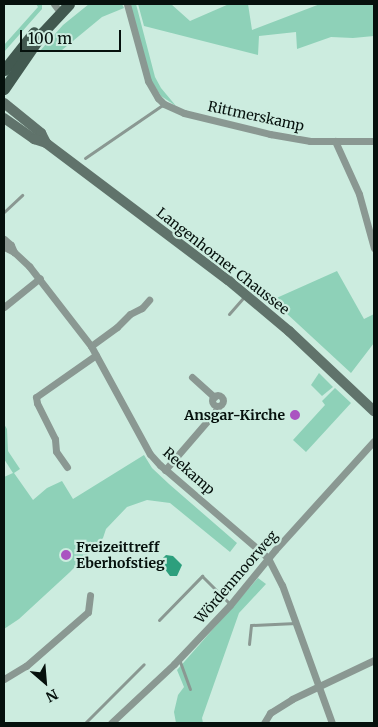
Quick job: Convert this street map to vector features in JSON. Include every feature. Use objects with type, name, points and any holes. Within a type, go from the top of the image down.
[{"type":"main road","points":[[4,70],[59,6]]},
{"type":"main road","points":[[4,89],[59,6]]},
{"type":"main road","name":"Langenhorner Chaussee","points":[[4,104],[40,133],[46,143]]},
{"type":"main road","name":"Langenhorner Chaussee","points":[[4,118],[34,139],[46,143],[246,294],[289,331],[374,411]]},
{"type":"street","points":[[127,4],[148,81],[164,104]]},
{"type":"street","name":"Rittmerskamp","points":[[164,104],[184,113],[262,132],[310,141],[374,141]]},
{"type":"street","points":[[335,141],[359,194],[374,248]]},
{"type":"street","name":"Reekamp","points":[[4,239],[11,245],[14,252]]},
{"type":"street","name":"Reekamp","points":[[4,247],[14,252],[40,278],[91,346],[150,454],[165,470],[268,558],[282,585],[332,723]]},
{"type":"street","points":[[4,307],[40,278]]},
{"type":"street","points":[[91,346],[118,327],[130,314],[142,308],[149,300]]},
{"type":"street","points":[[67,467],[56,451],[55,439],[37,404],[36,397],[96,355]]},
{"type":"street","points":[[165,470],[216,412],[218,407],[212,403],[214,397],[192,376]]},
{"type":"street","name":"Wördenmoorweg","points":[[111,723],[179,659],[230,605],[268,558],[374,441]]},
{"type":"street","points":[[4,679],[26,666],[88,612],[90,595]]},
{"type":"street","points":[[264,723],[270,713],[277,708],[374,660]]},
{"type":"lane","points":[[85,158],[164,104]]},
{"type":"lane","points":[[4,212],[22,195]]},
{"type":"lane","points":[[229,314],[246,294]]},
{"type":"lane","points":[[159,620],[202,576],[230,605]]},
{"type":"lane","points":[[249,644],[251,625],[296,623]]},
{"type":"lane","points":[[179,659],[190,689]]},
{"type":"lane","points":[[84,723],[144,664]]},
{"type":"shaded area","points":[[36,4],[42,5],[42,9],[4,52],[4,45],[38,7]]},
{"type":"shaded area","points":[[89,4],[122,4],[124,8],[102,17],[62,50],[39,52],[63,25]]},
{"type":"shaded area","points":[[130,4],[136,4],[155,77],[161,88],[176,106],[161,96],[150,79]]},
{"type":"shaded area","points":[[138,4],[171,4],[190,21],[229,4],[248,4],[252,30],[320,4],[374,4],[374,36],[353,38],[331,37],[297,49],[296,32],[259,36],[258,55],[144,26]]},
{"type":"shaded area","points":[[337,271],[364,319],[374,314],[374,343],[351,373],[272,300]]},
{"type":"shaded area","points":[[319,373],[333,387],[322,396],[311,385]]},
{"type":"shaded area","points":[[335,388],[351,403],[306,452],[293,440],[325,405],[322,401]]},
{"type":"shaded area","points":[[4,424],[7,429],[8,451],[20,469],[14,473],[33,500],[47,488],[62,481],[73,499],[144,455],[152,468],[237,543],[230,552],[170,503],[147,500],[127,507],[106,529],[103,538],[70,572],[19,619],[4,629],[4,477],[13,473],[4,459]]},
{"type":"shaded area","points":[[166,555],[173,556],[182,565],[177,576],[170,576],[164,568],[162,559]]},
{"type":"shaded area","points":[[258,578],[266,584],[239,613],[202,718],[203,723],[176,723],[174,712],[178,695],[184,687],[177,670]]},
{"type":"place","name":"Ansgar-Kirche","points":[[295,415]]},
{"type":"place","name":"Freizeittreff Eberhofstieg","points":[[66,555]]}]
